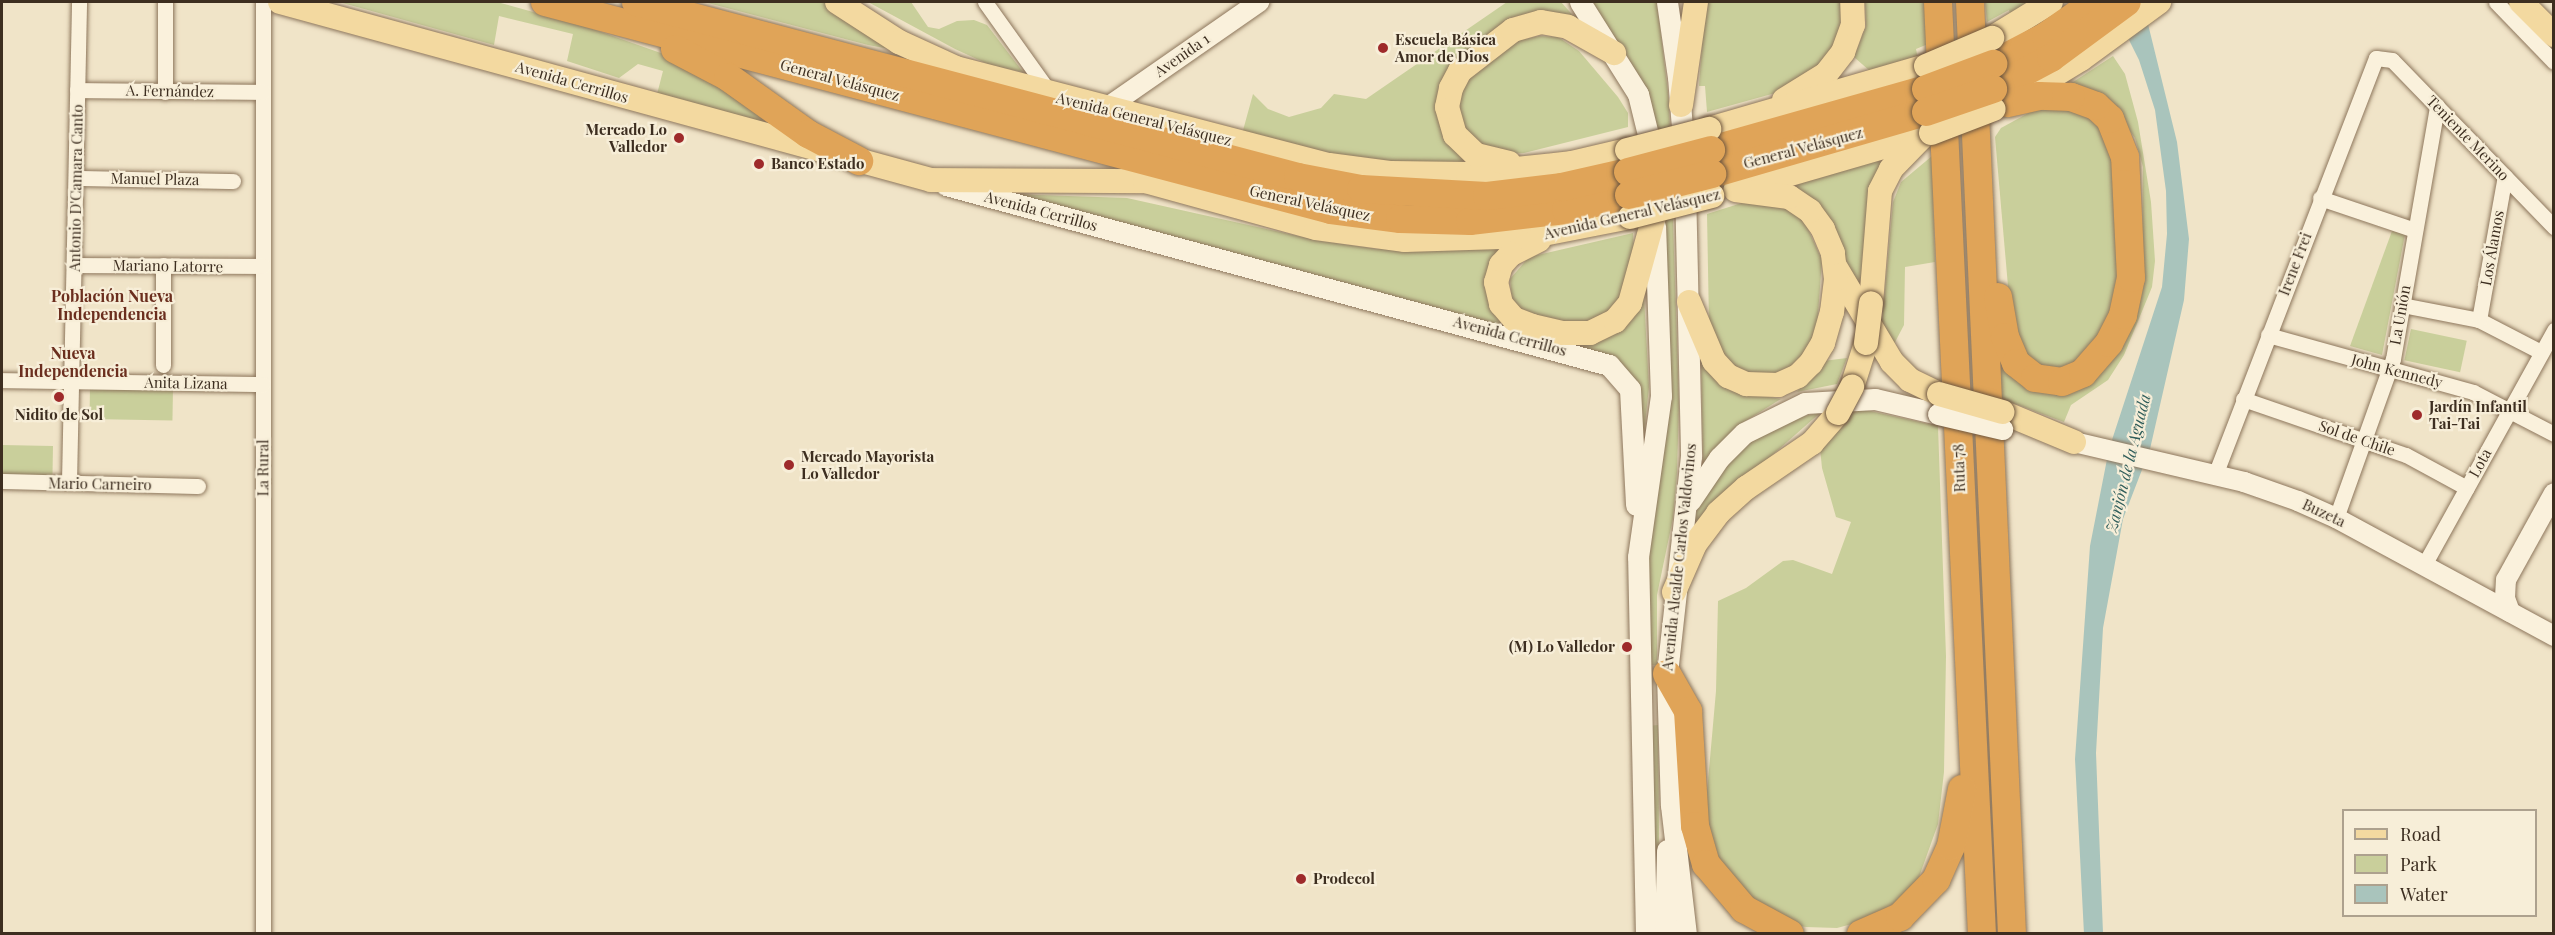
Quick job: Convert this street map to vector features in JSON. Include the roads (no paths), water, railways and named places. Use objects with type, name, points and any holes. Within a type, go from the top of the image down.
[{"type":"highway","name":"General Velásquez","points":[[544,2],[702,19],[1287,175],[1361,189],[1487,196],[1562,187],[1628,184],[1716,168],[1927,107],[1996,81],[2046,36],[2146,3]]},
{"type":"highway","name":"Ruta 78","points":[[1938,2],[1971,743],[1982,933]]},
{"type":"highway","name":"Ruta 78","points":[[1970,2],[2012,933]]},
{"type":"highway","points":[[628,11],[808,134],[860,162]]},
{"type":"highway","name":"General Velásquez","points":[[628,11],[1331,210],[1400,219],[1470,221],[1566,210],[1628,184]]},
{"type":"highway","points":[[702,19],[956,68]]},
{"type":"highway","points":[[703,62],[1145,181]]},
{"type":"highway","points":[[1980,230],[1994,276],[2005,337],[2016,363],[2027,374],[2043,381],[2062,382],[2083,373],[2116,331],[2130,288],[2127,170],[2123,145],[2110,119],[2087,102],[1996,81]]},
{"type":"highway","points":[[1667,674],[1688,711],[1695,826],[1706,864],[1739,904],[1767,924],[1790,933]]},
{"type":"highway","points":[[1861,933],[1888,924],[1910,909],[1942,868],[1954,834],[1971,743]]},
{"type":"main road","name":"Avenida Cerrillos","points":[[280,2],[1609,365],[1626,381],[1632,399],[1638,557]]},
{"type":"main road","name":"Avenida General Velásquez","points":[[837,2],[899,42],[956,68],[1052,96],[1307,161],[1372,172],[1468,174],[1572,163],[1628,184]]},
{"type":"main road","name":"Avenida Alcalde Carlos Valdovinos","points":[[1580,2],[1614,53],[1646,115],[1654,158],[1661,396],[1638,557],[1646,933]]},
{"type":"main road","name":"Avenida Alcalde Carlos Valdovinos","points":[[1667,2],[1681,105],[1689,302],[1691,456],[1687,507],[1674,592],[1667,674],[1671,805],[1686,933]]},
{"type":"main road","points":[[1681,105],[1696,2]]},
{"type":"main road","points":[[1749,119],[1812,84],[1835,64],[1849,41],[1852,2]]},
{"type":"main road","name":"Avenida General Velásquez","points":[[1996,81],[2051,2]]},
{"type":"main road","points":[[2520,2],[2553,35]]},
{"type":"main road","name":"Avenida General Velásquez","points":[[931,180],[1145,181],[1290,222],[1363,236],[1461,240],[1566,231],[1628,184],[1716,168],[1927,107],[1996,81],[2099,17]]},
{"type":"main road","points":[[1572,163],[1507,163],[1476,155],[1461,143],[1451,126],[1447,107],[1451,88],[1460,71],[1479,53],[1531,24],[1568,27],[1614,53]]},
{"type":"main road","name":"Avenida General Velásquez","points":[[1716,168],[1749,119],[1927,107]]},
{"type":"main road","points":[[1674,592],[1695,544],[1718,513],[1746,488],[1812,443],[1838,413],[1852,387],[1866,343],[1880,191],[1927,107]]},
{"type":"main road","points":[[1716,168],[1801,203],[1823,230],[1835,265],[1853,302],[1892,362],[1939,404]]},
{"type":"main road","points":[[1566,231],[1511,254],[1497,273],[1497,290],[1504,310],[1514,319],[1562,333],[1590,333],[1615,321],[1630,303],[1655,213]]},
{"type":"main road","points":[[1689,302],[1703,340],[1721,369],[1746,384],[1778,384],[1798,376],[1820,348],[1832,312],[1835,265]]},
{"type":"main road","points":[[1687,507],[1733,443],[1760,423],[1791,408],[1819,399],[1855,398],[1939,404],[2074,442]]},
{"type":"main road","points":[[1665,933],[1665,873],[1671,805]]},
{"type":"street","name":"Antonio D'Camara Canto","points":[[69,482],[73,381],[79,2]]},
{"type":"street","points":[[165,2],[165,92]]},
{"type":"street","name":"La Rural","points":[[262,2],[263,933]]},
{"type":"street","points":[[986,2],[1052,96]]},
{"type":"street","name":"Avenida 1","points":[[1106,109],[1259,2]]},
{"type":"street","points":[[2496,2],[2553,62]]},
{"type":"street","name":"Teniente Merino","points":[[2379,57],[2392,60],[2553,227]]},
{"type":"street","name":"Irene Frei","points":[[2215,475],[2371,64],[2379,57]]},
{"type":"street","name":"A. Fernández","points":[[77,90],[263,92]]},
{"type":"street","name":"La Unión","points":[[2336,518],[2390,369],[2437,106]]},
{"type":"street","name":"Los Álamos","points":[[2479,320],[2505,176]]},
{"type":"street","name":"Manuel Plaza","points":[[76,178],[234,181]]},
{"type":"street","points":[[2320,198],[2415,230]]},
{"type":"street","name":"Mariano Latorre","points":[[74,265],[262,266]]},
{"type":"street","points":[[163,265],[163,365]]},
{"type":"street","points":[[2402,305],[2479,320],[2541,352]]},
{"type":"street","name":"Lota","points":[[2424,565],[2553,330]]},
{"type":"street","name":"John Kennedy","points":[[2268,335],[2473,392],[2510,409],[2553,434]]},
{"type":"street","name":"Anita Lizana","points":[[2,380],[263,384]]},
{"type":"street","name":"Sol de Chile","points":[[2243,399],[2406,454],[2467,488]]},
{"type":"street","name":"Buzeta","points":[[2074,442],[2268,489],[2336,518],[2553,636]]},
{"type":"street","name":"Mario Carneiro","points":[[2,481],[198,486]]},
{"type":"street","points":[[2510,612],[2505,598],[2506,580],[2553,493]]},
{"type":"street","points":[[2473,593],[2495,588],[2506,580]]},
{"type":"water","name":"Zanjón de la Aguada","points":[[2110,2],[2148,24],[2177,142],[2189,239],[2184,300],[2150,449],[2123,519],[2103,628],[2096,753],[2103,933],[2084,934],[2075,759],[2090,546],[2109,449],[2162,287],[2167,234],[2166,191],[2155,110],[2139,60]]},
{"type":"place","name":"Escuela Básica Amor de Dios","points":[[1383,48]]},
{"type":"place","name":"Mercado Lo Valledor","points":[[679,138]]},
{"type":"place","name":"Banco Estado","points":[[759,164]]},
{"type":"place","name":"Nidito de Sol","points":[[59,397]]},
{"type":"place","name":"Jardín Infantil Tai-Tai","points":[[2417,415]]},
{"type":"place","name":"Mercado Mayorista Lo Valledor","points":[[789,465]]},
{"type":"place","name":"(M) Lo Valledor","points":[[1627,647]]},
{"type":"place","name":"Prodecol","points":[[1301,879]]},
{"type":"district","name":"Población Nueva Independencia","points":[[112,305]]},
{"type":"district","name":"Nueva Independencia","points":[[73,362]]}]
